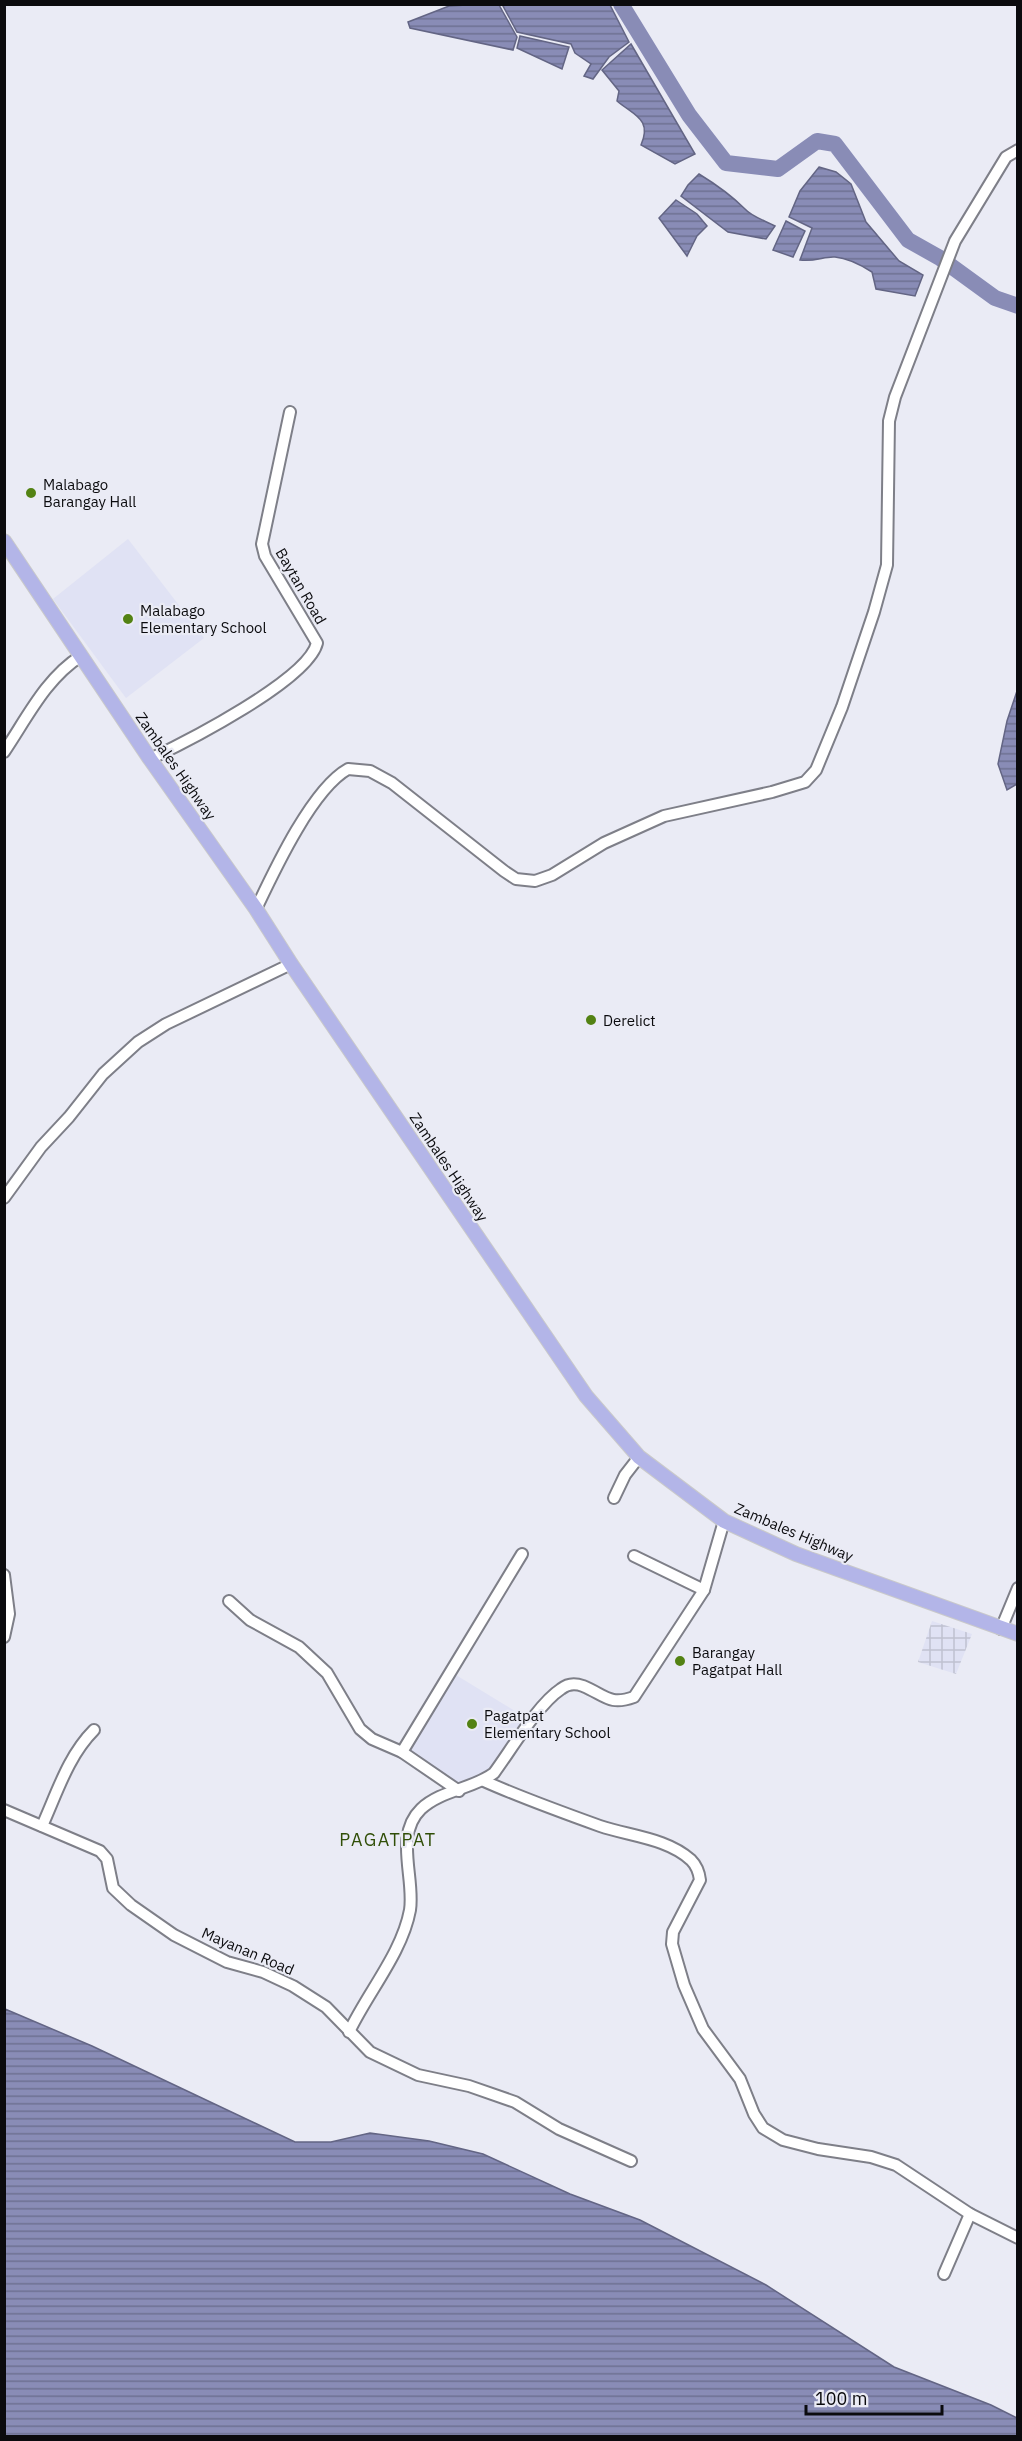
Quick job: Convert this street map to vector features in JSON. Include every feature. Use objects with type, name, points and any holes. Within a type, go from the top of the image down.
[{"type":"main road","name":"Zambales Highway","points":[[4,541],[150,759],[256,909],[291,964],[586,1396],[639,1457],[724,1521],[796,1554],[1017,1634]]},
{"type":"street","points":[[256,909],[300,824],[331,782],[348,769],[370,771],[387,780],[504,871],[526,882],[552,874],[604,843],[664,816],[772,792],[805,782],[816,770],[838,717],[874,612],[887,565],[889,421],[895,397],[955,241],[1006,157],[1017,150]]},
{"type":"street","name":"Baytan Road","points":[[150,759],[233,715],[288,677],[315,650],[317,643],[265,556],[262,544],[290,412]]},
{"type":"street","points":[[4,752],[52,679],[63,667],[81,656]]},
{"type":"street","points":[[4,1198],[41,1147],[69,1117],[103,1074],[138,1042],[166,1023],[291,964]]},
{"type":"street","points":[[614,1498],[625,1475],[639,1457]]},
{"type":"street","points":[[349,2032],[404,1936],[410,1908],[407,1848],[414,1817],[438,1798],[484,1780],[494,1773],[537,1714],[561,1688],[572,1684],[582,1686],[613,1701],[634,1697],[704,1590],[724,1521]]},
{"type":"street","points":[[402,1752],[522,1554]]},
{"type":"street","points":[[634,1556],[704,1590]]},
{"type":"street","points":[[4,1575],[9,1614],[4,1637]]},
{"type":"street","points":[[1001,1629],[1017,1588]]},
{"type":"street","points":[[229,1601],[250,1620],[299,1647],[327,1673],[360,1729],[372,1738],[402,1752],[459,1791]]},
{"type":"street","points":[[42,1826],[70,1762],[83,1741],[94,1730]]},
{"type":"street","points":[[484,1780],[541,1805],[669,1847],[691,1860],[699,1871],[700,1880],[673,1932],[672,1944],[684,1985],[703,2029],[740,2079],[754,2114],[763,2128],[783,2140],[818,2149],[871,2157],[896,2165],[970,2214],[1017,2238]]},
{"type":"street","name":"Mayanan Road","points":[[4,1810],[100,1851],[107,1858],[113,1888],[120,1897],[174,1935],[228,1962],[263,1972],[293,1986],[326,2007],[370,2052],[418,2074],[469,2086],[514,2102],[559,2129],[631,2161]]},
{"type":"street","points":[[944,2274],[970,2214]]},
{"type":"shaded area","name":"Malabago Elementary School","points":[[128,539],[204,638],[126,698],[53,599]]},
{"type":"shaded area","points":[[932,1621],[972,1634],[956,1674],[918,1662]]},
{"type":"shaded area","name":"Pagatpat Elementary School","points":[[451,1672],[528,1719],[491,1774],[468,1782],[459,1783],[404,1750]]},
{"type":"water","points":[[499,5],[517,37],[513,50],[410,28],[408,22],[449,6]]},
{"type":"water","points":[[610,5],[629,42],[609,57],[593,79],[584,76],[591,64],[575,53],[571,44],[517,32],[503,6]]},
{"type":"water","points":[[520,36],[569,47],[562,69],[517,48]]},
{"type":"water","points":[[631,44],[695,154],[675,164],[641,145],[644,136],[643,124],[617,101],[619,91],[602,70]]},
{"type":"water","points":[[819,167],[836,172],[851,184],[866,222],[899,261],[923,275],[915,296],[876,289],[872,272],[844,259],[831,257],[800,260],[812,228],[789,217],[800,191]]},
{"type":"water","points":[[699,174],[724,190],[751,214],[775,226],[766,239],[728,232],[681,196]]},
{"type":"water","points":[[676,200],[697,214],[707,226],[697,236],[687,256],[659,218]]},
{"type":"water","points":[[786,221],[805,231],[793,257],[773,250]]},
{"type":"water","points":[[1017,691],[1017,784],[1007,790],[998,764],[1007,721]]},
{"type":"water","points":[[5,2009],[92,2046],[295,2142],[331,2142],[370,2133],[429,2141],[483,2154],[570,2194],[640,2220],[766,2285],[894,2367],[991,2405],[1017,2418],[1017,2436],[5,2436]]},
{"type":"waterway","points":[[621,4],[689,115],[726,163],[778,169],[817,141],[835,144],[908,240],[940,258],[995,298],[1018,306]]},
{"type":"place","name":"Malabago Barangay Hall","points":[[31,493]]},
{"type":"place","name":"Malabago Elementary School","points":[[128,619]]},
{"type":"place","name":"Derelict","points":[[591,1020]]},
{"type":"place","name":"Barangay Pagatpat Hall","points":[[680,1661]]},
{"type":"place","name":"Pagatpat Elementary School","points":[[472,1724]]},
{"type":"district","name":"PAGATPAT","points":[[388,1839]]}]
